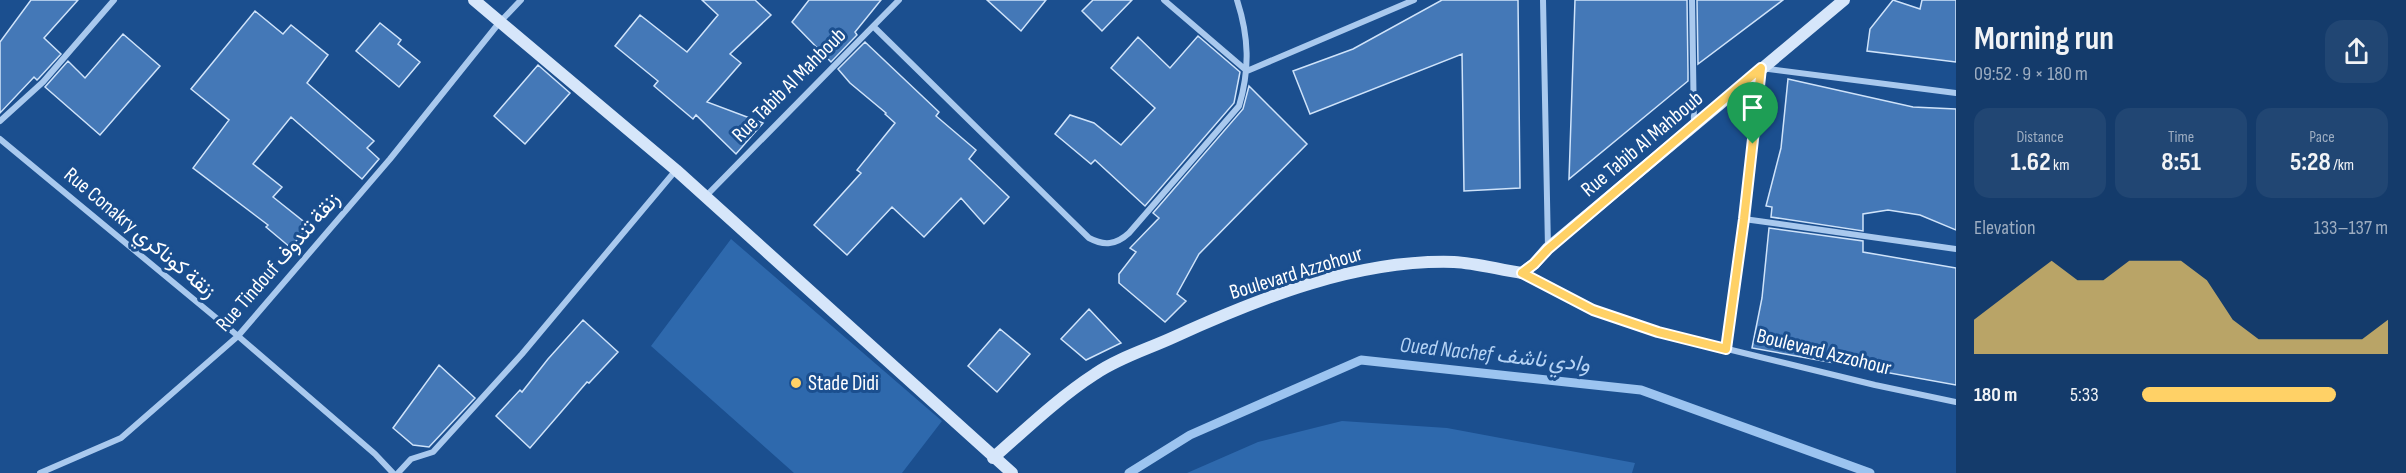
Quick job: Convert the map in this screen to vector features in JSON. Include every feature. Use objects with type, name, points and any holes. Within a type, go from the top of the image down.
[{"type":"street","points":[[0,121],[44,82],[114,0]]},
{"type":"street","points":[[474,0],[676,170],[1012,473]]},
{"type":"street","name":"Rue Tindouf زنقة تندوف","points":[[40,473],[121,438],[237,336],[405,142],[499,23],[521,0]]},
{"type":"street","name":"Rue Tabib Al Mahboub","points":[[705,197],[899,0]]},
{"type":"street","points":[[1164,0],[1248,71]]},
{"type":"street","points":[[874,27],[1089,238],[1106,244],[1122,239],[1129,233],[1239,106],[1248,71],[1245,30],[1237,0]]},
{"type":"street","points":[[1248,71],[1404,2],[1414,0]]},
{"type":"street","points":[[1543,0],[1548,249]]},
{"type":"street","points":[[1692,0],[1695,126]]},
{"type":"street","name":"Rue Tabib Al Mahboub","points":[[1522,273],[1761,68],[1844,0]]},
{"type":"street","points":[[1726,349],[1761,68],[1956,93]]},
{"type":"street","name":"Rue Conakry زنقة كوناكري","points":[[0,139],[237,336],[375,454],[393,473]]},
{"type":"street","points":[[398,473],[411,459],[434,452],[522,354],[676,170]]},
{"type":"street","points":[[1744,219],[1956,249]]},
{"type":"street","name":"Boulevard Azzohour","points":[[993,458],[1066,394],[1097,372],[1187,331],[1272,296],[1353,273],[1425,263],[1456,262],[1522,273],[1593,310],[1658,332],[1875,385],[1956,402]]},
{"type":"shaded area","name":"Stade Didi","points":[[731,239],[942,421],[902,473],[794,473],[651,346]]},
{"type":"shaded area","points":[[1342,421],[1447,428],[1635,463],[1632,473],[1187,473],[1258,442]]},
{"type":"building","points":[[31,0],[78,0],[44,38],[61,54],[37,80],[34,77],[0,113],[0,42]]},
{"type":"building","points":[[702,0],[755,0],[771,15],[730,54],[741,63],[707,102],[763,123],[736,154],[696,115],[693,119],[654,86],[658,81],[615,46],[640,15],[687,52],[718,15]]},
{"type":"building","points":[[809,0],[881,0],[855,32],[857,35],[831,62],[792,22]]},
{"type":"building","points":[[987,0],[1046,0],[1021,31]]},
{"type":"building","points":[[1093,0],[1132,0],[1102,31],[1082,11]]},
{"type":"building","points":[[1442,0],[1518,0],[1520,188],[1464,191],[1462,54],[1310,114],[1293,71],[1353,49]]},
{"type":"building","points":[[1575,0],[1687,0],[1688,81],[1569,179]]},
{"type":"building","points":[[1697,0],[1783,0],[1698,64]]},
{"type":"building","points":[[1893,0],[1920,9],[1922,0],[1956,0],[1956,62],[1867,51],[1870,29]]},
{"type":"building","points":[[255,11],[283,34],[291,25],[328,55],[307,83],[374,141],[367,148],[379,159],[362,179],[291,117],[253,164],[282,187],[273,197],[308,225],[291,248],[266,227],[268,225],[193,168],[229,120],[191,89]]},
{"type":"building","points":[[380,23],[401,40],[398,44],[420,62],[399,87],[356,51]]},
{"type":"building","points":[[123,34],[160,66],[100,135],[45,87],[68,61],[85,78]]},
{"type":"building","points":[[1198,36],[1240,72],[1234,103],[1145,206],[1095,160],[1091,164],[1055,134],[1070,115],[1094,123],[1121,145],[1155,108],[1111,68],[1138,37],[1170,68]]},
{"type":"building","points":[[865,42],[939,112],[936,116],[976,150],[969,159],[1009,197],[984,224],[961,198],[924,237],[892,207],[847,255],[814,225],[861,173],[857,170],[895,123],[850,83],[838,69]]},
{"type":"building","points":[[538,65],[570,93],[525,144],[494,116]]},
{"type":"building","points":[[1788,79],[1913,107],[1956,109],[1956,230],[1920,215],[1888,210],[1863,214],[1863,231],[1771,217],[1772,207],[1766,206],[1781,148]]},
{"type":"building","points":[[1249,86],[1307,144],[1199,254],[1177,294],[1186,301],[1165,322],[1119,283],[1119,274],[1136,252],[1130,248],[1159,218],[1153,213],[1243,109]]},
{"type":"building","points":[[1769,228],[1863,241],[1863,252],[1956,268],[1956,385],[1752,348],[1762,298]]},
{"type":"building","points":[[1089,309],[1121,343],[1086,360],[1061,339]]},
{"type":"building","points":[[583,320],[618,352],[589,383],[587,382],[530,448],[496,416],[520,390],[522,392]]},
{"type":"building","points":[[1000,329],[1030,354],[997,392],[968,366]]},
{"type":"building","points":[[439,365],[475,398],[429,447],[413,445],[393,428]]},
{"type":"waterway","name":"Oued Nachef وادي ناشف","points":[[1129,473],[1190,435],[1361,360],[1641,390],[1870,473]]},
{"type":"place","name":"Stade Didi","points":[[796,383]]},
{"type":"route","points":[[1761,68],[1753,144],[1726,349],[1658,332],[1593,310],[1522,273],[1761,68]]}]
